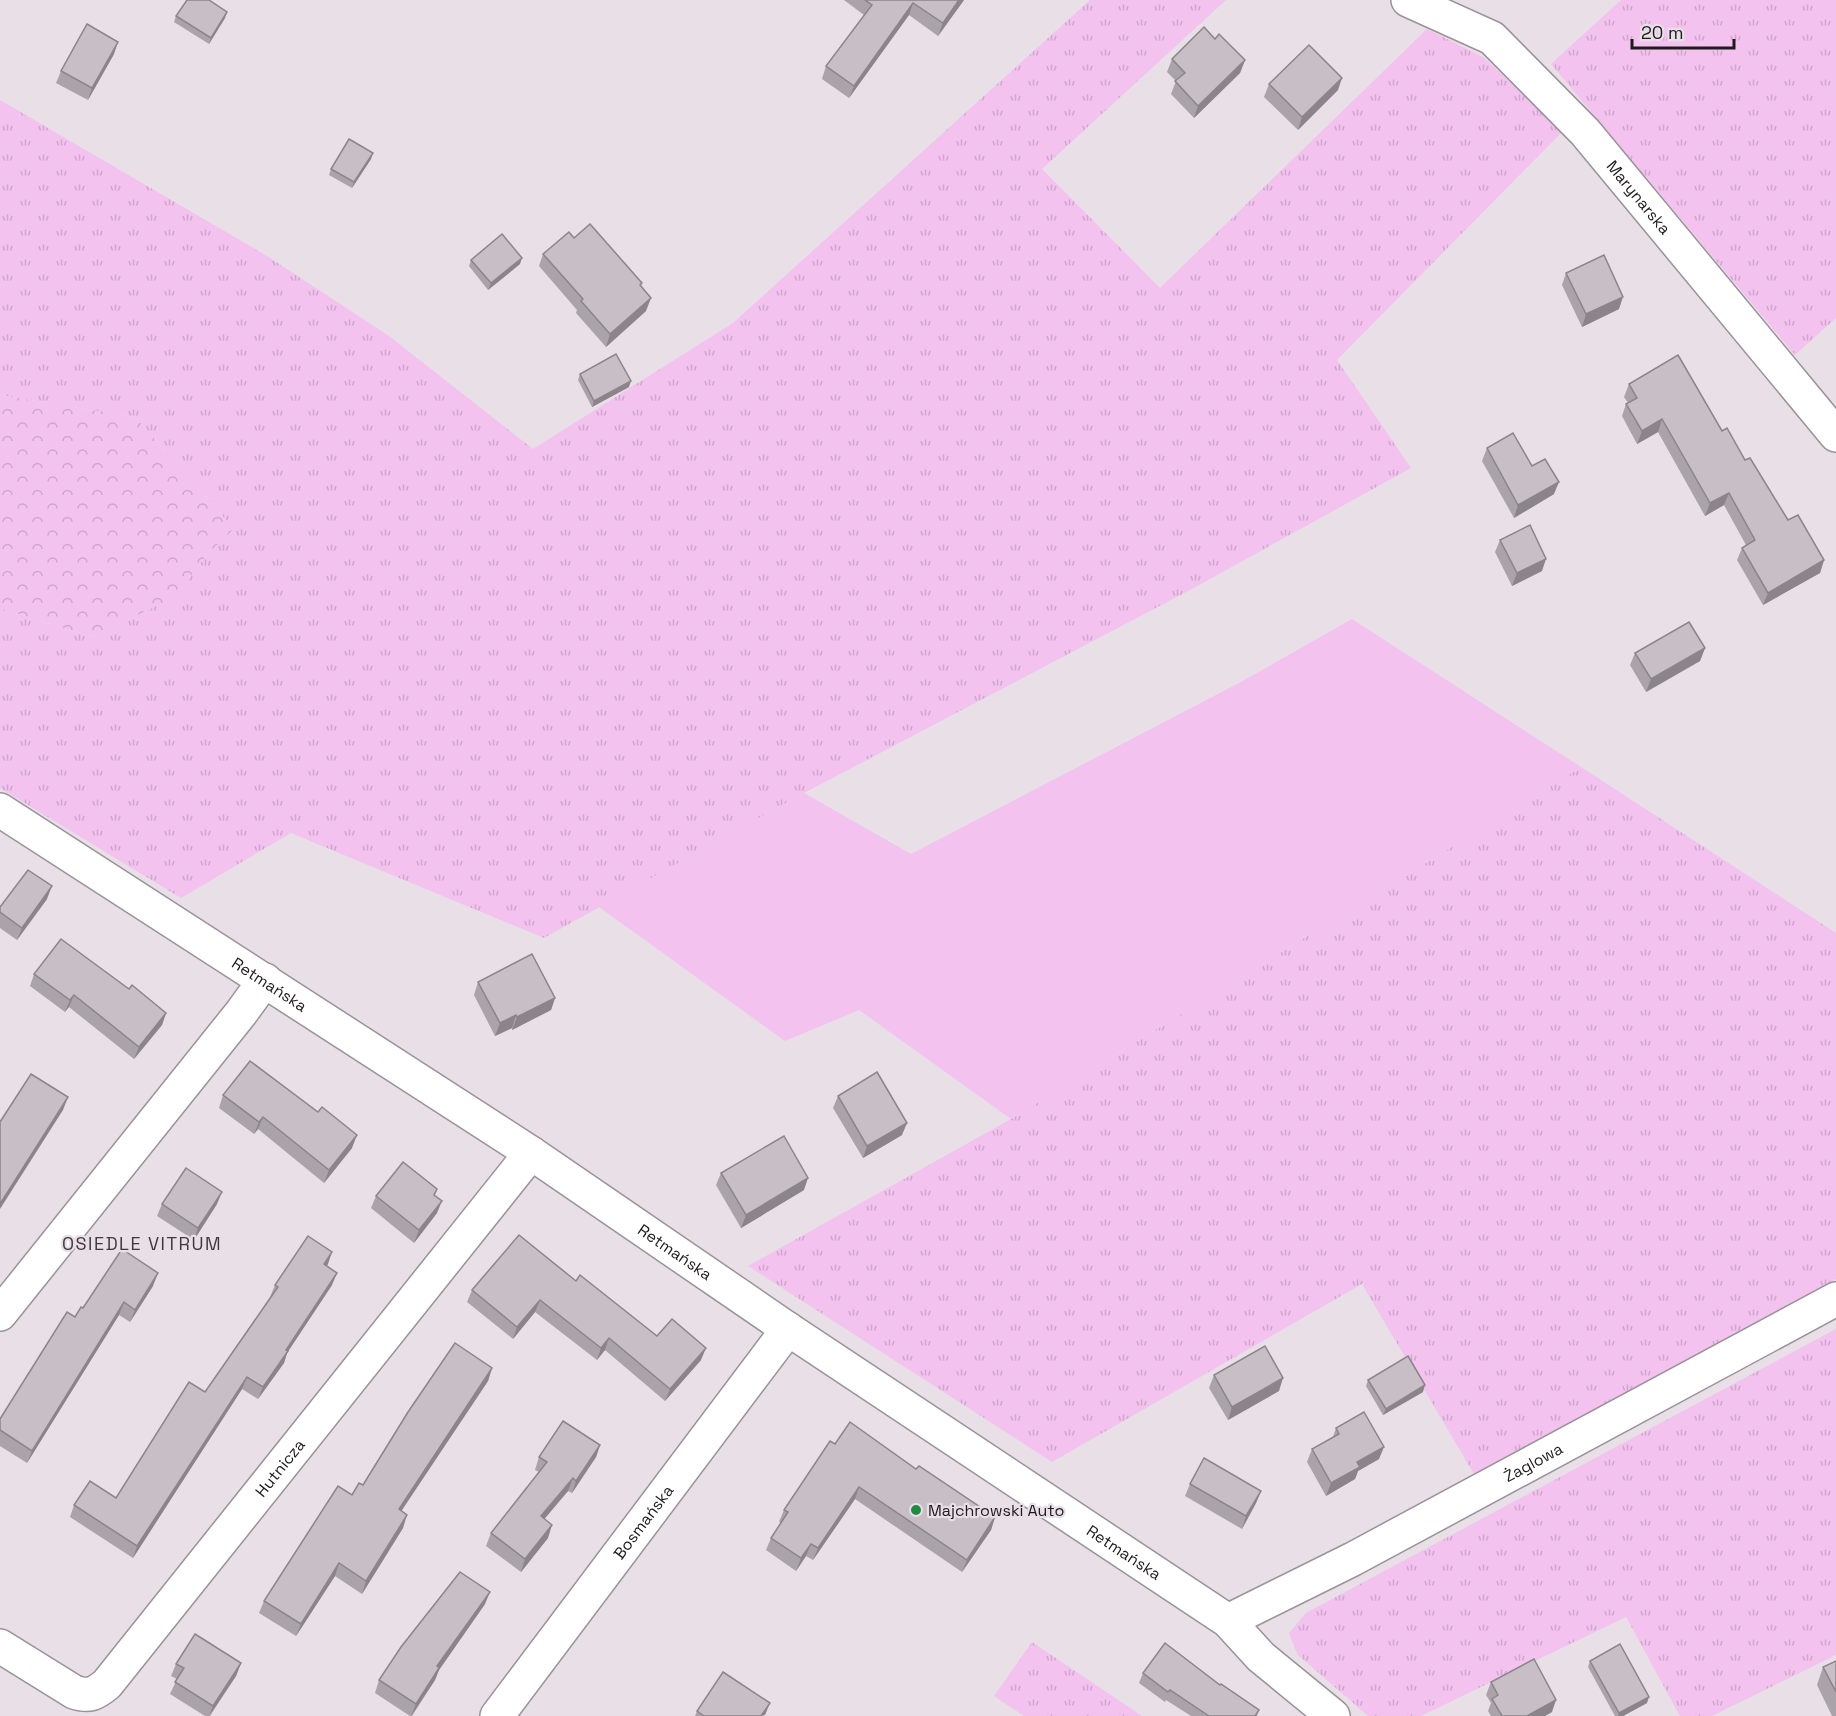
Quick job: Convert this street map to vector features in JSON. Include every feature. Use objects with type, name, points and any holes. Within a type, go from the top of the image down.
[{"type":"street","name":"Marynarska","points":[[1408,0],[1492,38],[1585,132],[1836,435]]},
{"type":"street","name":"Retmańska","points":[[0,810],[531,1153],[788,1329],[1228,1621],[1261,1657],[1333,1716]]},
{"type":"street","points":[[0,1314],[234,1022],[265,980]]},
{"type":"street","name":"Hutnicza","points":[[0,1646],[74,1692],[86,1696],[96,1693],[107,1684],[531,1153]]},
{"type":"street","name":"Żaglowa","points":[[1228,1621],[1363,1554],[1836,1299]]},
{"type":"street","name":"Bosmańska","points":[[497,1716],[788,1329]]},
{"type":"green space","points":[[1090,0],[1226,0],[1042,169],[1160,288],[1427,29],[1483,57],[1563,131],[1337,360],[1411,468],[1190,590],[804,793],[544,938],[291,833],[181,898],[0,788],[0,608],[91,637],[175,597],[208,553],[234,529],[135,417],[0,395],[0,100],[267,256],[389,336],[533,449],[733,323]]},
{"type":"green space","points":[[1621,0],[1836,0],[1836,318],[1795,355],[1551,64]]},
{"type":"green space","points":[[0,395],[135,417],[234,529],[208,553],[175,597],[91,637],[0,608]]},
{"type":"green space","points":[[1352,619],[1581,767],[1011,1119],[859,1010],[785,1041],[599,907],[804,793],[911,854],[1241,682]]},
{"type":"green space","points":[[1581,767],[1836,933],[1836,1279],[1474,1474],[1362,1284],[1052,1462],[748,1266],[1011,1119]]},
{"type":"green space","points":[[1836,1329],[1836,1655],[1712,1716],[1680,1716],[1626,1617],[1421,1716],[1368,1716],[1297,1654],[1289,1633],[1306,1613]]},
{"type":"green space","points":[[1032,1642],[1142,1716],[1024,1716],[994,1696]]},
{"type":"building","points":[[187,0],[209,0],[227,12],[211,38],[176,16]]},
{"type":"building","points":[[865,0],[959,0],[943,23],[913,3],[854,86],[826,66],[872,5]]},
{"type":"building","points":[[87,24],[118,42],[92,88],[61,71]]},
{"type":"building","points":[[1204,27],[1215,39],[1219,34],[1245,60],[1198,106],[1175,81],[1185,73],[1172,59]]},
{"type":"building","points":[[1309,45],[1342,78],[1302,117],[1269,84]]},
{"type":"building","points":[[349,139],[373,153],[354,182],[331,169]]},
{"type":"building","points":[[590,224],[642,283],[640,285],[651,298],[610,334],[543,254],[569,232],[574,238]]},
{"type":"building","points":[[502,234],[522,258],[491,283],[471,260]]},
{"type":"building","points":[[1604,255],[1623,297],[1586,314],[1566,273]]},
{"type":"building","points":[[616,354],[631,381],[594,401],[580,374]]},
{"type":"building","points":[[1678,355],[1722,431],[1727,428],[1745,460],[1750,458],[1788,520],[1798,515],[1824,560],[1768,593],[1742,548],[1755,540],[1729,493],[1710,503],[1662,419],[1642,431],[1626,404],[1637,398],[1629,384]]},
{"type":"building","points":[[1513,433],[1532,466],[1545,459],[1559,482],[1518,505],[1487,448]]},
{"type":"building","points":[[1530,525],[1546,559],[1517,573],[1500,540]]},
{"type":"building","points":[[1689,622],[1705,648],[1651,679],[1635,653]]},
{"type":"building","points":[[28,870],[52,886],[22,928],[0,912],[0,907]]},
{"type":"building","points":[[61,939],[129,989],[132,985],[166,1013],[139,1047],[74,995],[70,1000],[34,974]]},
{"type":"building","points":[[532,954],[555,998],[500,1023],[478,982]]},
{"type":"building","points":[[250,1061],[318,1112],[322,1107],[357,1135],[329,1170],[263,1117],[259,1122],[223,1095]]},
{"type":"building","points":[[877,1072],[907,1123],[867,1146],[838,1096]]},
{"type":"building","points":[[31,1074],[68,1097],[0,1204],[0,1122]]},
{"type":"building","points":[[784,1136],[808,1178],[746,1215],[721,1173]]},
{"type":"building","points":[[403,1162],[437,1189],[434,1195],[442,1201],[419,1230],[376,1196]]},
{"type":"building","points":[[186,1168],[222,1192],[198,1228],[162,1204]]},
{"type":"building","points":[[519,1235],[576,1281],[580,1275],[657,1336],[672,1319],[706,1348],[670,1389],[609,1338],[601,1348],[540,1300],[517,1327],[472,1290]]},
{"type":"building","points":[[308,1236],[332,1252],[324,1264],[337,1273],[263,1387],[247,1377],[137,1546],[74,1505],[90,1481],[116,1498],[189,1382],[205,1392],[278,1287],[275,1285]]},
{"type":"building","points":[[122,1249],[158,1273],[135,1310],[124,1302],[32,1451],[0,1430],[0,1419],[67,1312],[75,1317],[81,1307],[83,1308]]},
{"type":"building","points":[[455,1343],[492,1368],[399,1509],[407,1515],[366,1581],[339,1563],[301,1624],[264,1601],[338,1486],[352,1495],[359,1483],[363,1485],[408,1412]]},
{"type":"building","points":[[1265,1346],[1283,1378],[1232,1407],[1214,1375]]},
{"type":"building","points":[[1408,1356],[1425,1385],[1386,1409],[1368,1380]]},
{"type":"building","points":[[1364,1412],[1384,1447],[1357,1462],[1360,1467],[1331,1483],[1312,1449],[1339,1434],[1336,1428]]},
{"type":"building","points":[[563,1421],[600,1445],[576,1481],[573,1478],[541,1516],[552,1525],[525,1559],[491,1533],[547,1462],[539,1457]]},
{"type":"building","points":[[850,1422],[916,1469],[919,1466],[995,1517],[967,1560],[859,1487],[818,1548],[811,1544],[801,1558],[771,1538],[788,1512],[784,1510],[830,1441],[835,1444]]},
{"type":"building","points":[[1204,1458],[1261,1491],[1246,1516],[1190,1484]]},
{"type":"building","points":[[460,1572],[490,1592],[437,1666],[439,1668],[416,1704],[379,1680],[401,1647]]},
{"type":"building","points":[[195,1634],[241,1663],[213,1706],[175,1682],[184,1668],[176,1664]]},
{"type":"building","points":[[1165,1643],[1220,1685],[1259,1710],[1255,1716],[1209,1716],[1170,1690],[1168,1692],[1143,1673]]},
{"type":"building","points":[[1620,1644],[1649,1697],[1619,1713],[1590,1661]]},
{"type":"building","points":[[1534,1659],[1556,1700],[1527,1716],[1502,1716],[1492,1699],[1498,1695],[1491,1682]]},
{"type":"building","points":[[1836,1661],[1836,1692],[1823,1667]]},
{"type":"building","points":[[723,1672],[770,1703],[761,1716],[704,1716],[697,1711]]},
{"type":"place","name":"Majchrowski Auto","points":[[916,1510]]},
{"type":"district","name":"OSIEDLE VITRUM","points":[[142,1243]]}]
